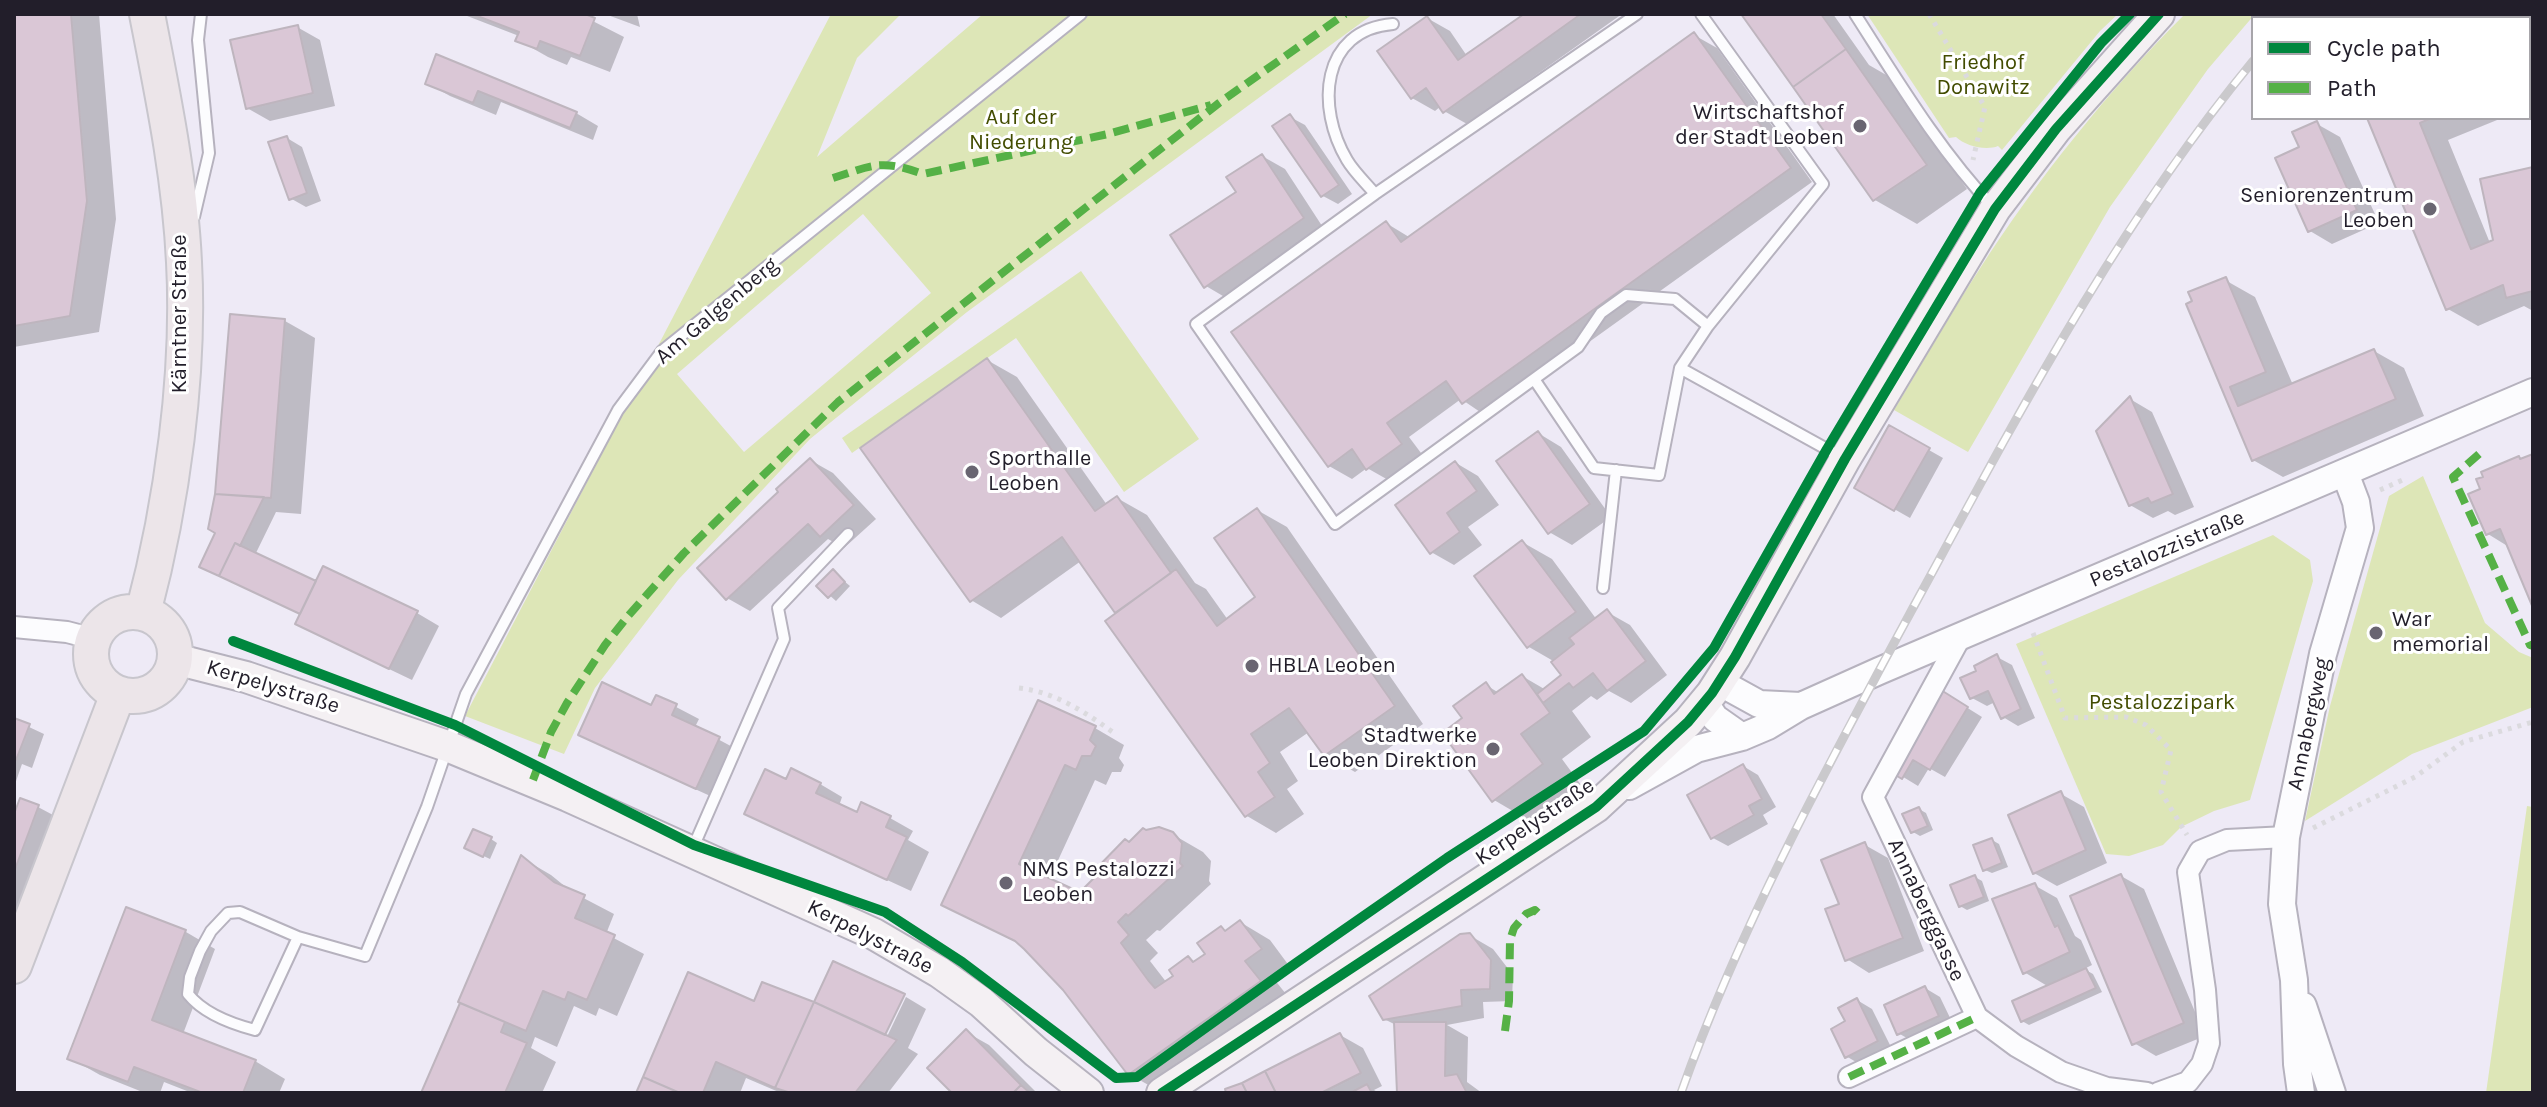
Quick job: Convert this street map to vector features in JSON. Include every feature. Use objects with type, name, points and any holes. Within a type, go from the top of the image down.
[{"type":"main road","name":"Kärntner Straße","points":[[143,613],[155,568],[184,366],[184,262],[172,145],[147,14]]},
{"type":"main road","name":"Kerpelystraße","points":[[1162,1093],[1609,798],[1661,750],[1712,693],[1845,459],[1995,209],[2056,129],[2159,14]]},
{"type":"main road","points":[[128,612],[143,613],[164,625],[171,635],[175,659],[171,674],[161,686],[148,694],[133,697],[118,694],[104,685],[94,671],[91,655],[94,639],[102,626],[114,617],[128,612]]},
{"type":"main road","name":"Kerpelystraße","points":[[175,659],[261,682],[447,746],[556,791],[898,946],[981,1002],[1036,1052],[1088,1093]]},
{"type":"main road","points":[[14,966],[118,694]]},
{"type":"street","name":"Pestalozzistraße","points":[[1609,798],[1696,749],[1742,737],[1768,726],[1801,706],[1961,636],[2533,392]]},
{"type":"street","name":"Annabergweg","points":[[2301,1093],[2294,980],[2282,904],[2286,837],[2323,654],[2360,528],[2356,502],[2345,473]]},
{"type":"street","points":[[14,627],[67,632],[94,639]]},
{"type":"street","name":"Annaberggasse","points":[[1961,636],[1873,797],[1977,1017],[2016,1046],[2061,1072],[2107,1088],[2147,1093]]},
{"type":"street","name":"Pestalozzistraße","points":[[1712,693],[1759,704],[1801,706]]},
{"type":"street","points":[[1712,693],[1715,718],[1742,737]]},
{"type":"street","points":[[2158,1093],[2188,1082],[2202,1064],[2209,1043],[2205,990],[2188,872],[2200,851],[2227,840],[2286,837]]},
{"type":"street","name":"Annabergweg","points":[[2294,980],[2332,1093]]},
{"type":"street","points":[[1849,1077],[1977,1017]]},
{"type":"lane","points":[[184,262],[209,153],[198,40],[201,14]]},
{"type":"lane","name":"Am Galgenberg","points":[[298,937],[365,956],[427,807],[466,694],[618,410],[662,351],[1081,14]]},
{"type":"lane","points":[[1637,14],[1375,194],[1196,324],[1335,524],[1578,347],[1601,313],[1626,295],[1675,299],[1708,326]]},
{"type":"lane","points":[[1534,379],[1594,468],[1659,475],[1680,368],[1708,326],[1823,184],[1701,14]]},
{"type":"lane","points":[[1855,14],[1924,120],[1995,209]]},
{"type":"lane","points":[[1375,194],[1347,161],[1341,149],[1327,108],[1328,82],[1342,49],[1357,34],[1371,25],[1393,24]]},
{"type":"lane","points":[[1680,368],[1845,459]]},
{"type":"lane","points":[[1603,588],[1616,470]]},
{"type":"lane","points":[[691,852],[784,639],[778,608],[848,534]]},
{"type":"lane","points":[[240,912],[298,937],[255,1030],[196,1005],[188,994],[190,977],[200,951],[211,931],[228,913],[240,912]]},
{"type":"path","points":[[1929,14],[1985,107],[1969,180]]},
{"type":"path","points":[[2024,610],[2065,718],[2126,717],[2146,725],[2171,750],[2161,792],[2181,827],[2200,851]]},
{"type":"path","points":[[1019,688],[1039,690],[1066,702],[1114,733]]},
{"type":"path","points":[[2286,837],[2318,826],[2415,777],[2463,742],[2533,722]]},
{"type":"green space","name":"Auf der Niederung","points":[[831,14],[901,14],[857,58],[817,157],[983,14],[1373,14],[967,312],[810,439],[678,580],[595,688],[564,754],[465,716]],"holes":[[[863,214],[931,293],[744,452],[677,374]]]},
{"type":"green space","name":"Friedhof Donawitz","points":[[1867,14],[2118,14],[2100,31],[2002,150],[1998,146],[1982,148],[1956,137],[1949,138]]},
{"type":"green space","points":[[2185,14],[2255,14],[2208,69],[2110,207],[1968,452],[1894,410],[1968,287],[2025,202],[2156,43]]},
{"type":"green space","points":[[1081,271],[1199,439],[1124,492],[1016,338],[852,453],[842,438]]},
{"type":"green space","points":[[2423,476],[2485,623],[2519,652],[2533,658],[2533,707],[2412,754],[2305,821],[2330,706],[2389,496]]},
{"type":"green space","name":"Pestalozzipark","points":[[2273,535],[2310,560],[2313,581],[2250,800],[2214,811],[2181,827],[2163,845],[2129,856],[2106,854],[2016,644]]},
{"type":"green space","points":[[2527,806],[2533,807],[2533,1093],[2486,1093]]},
{"type":"building","points":[[14,14],[71,14],[87,201],[70,316],[14,326]]},
{"type":"building","points":[[472,14],[585,14],[595,18],[580,56],[540,41],[537,49],[515,41],[519,32]]},
{"type":"building","points":[[1524,14],[1581,14],[1443,113],[1426,88],[1411,99],[1377,51],[1427,16],[1458,60]]},
{"type":"building","points":[[1741,14],[1821,14],[1846,49],[1793,87]]},
{"type":"building","points":[[298,25],[313,93],[246,109],[230,40]]},
{"type":"building","points":[[1694,32],[1791,168],[1462,404],[1446,381],[1387,423],[1402,444],[1366,470],[1352,449],[1328,467],[1231,332],[1386,221],[1401,242]]},
{"type":"building","name":"Wirtschaftshof der Stadt Leoben","points":[[1846,49],[1927,165],[1873,201],[1793,87]]},
{"type":"building","points":[[436,54],[577,112],[570,128],[478,91],[473,103],[425,84]]},
{"type":"building","points":[[1290,114],[1339,185],[1321,197],[1272,126]]},
{"type":"building","name":"Seniorenzentrum Leoben","points":[[2368,120],[2427,120],[2420,123],[2471,249],[2493,240],[2480,179],[2533,167],[2533,291],[2506,298],[2503,285],[2446,310]]},
{"type":"building","points":[[2317,121],[2357,210],[2308,232],[2275,158],[2299,147],[2292,132]]},
{"type":"building","points":[[287,136],[307,193],[289,200],[268,142]]},
{"type":"building","points":[[1262,154],[1304,218],[1204,288],[1170,235],[1236,192],[1226,177]]},
{"type":"building","points":[[2226,277],[2266,372],[2230,387],[2238,406],[2374,349],[2396,399],[2252,461],[2186,304],[2192,301],[2188,292]]},
{"type":"building","points":[[230,314],[285,319],[271,498],[215,494]]},
{"type":"building","name":"Sporthalle Leoben","points":[[987,358],[1095,511],[1117,496],[1171,573],[1115,613],[1062,537],[970,602],[860,448]]},
{"type":"building","points":[[2130,396],[2173,494],[2151,503],[2148,498],[2129,506],[2096,431]]},
{"type":"building","points":[[1889,425],[1930,448],[1894,511],[1854,488]]},
{"type":"building","points":[[1538,431],[1590,504],[1548,534],[1496,461]]},
{"type":"building","points":[[2533,454],[2533,608],[2500,529],[2486,535],[2468,494],[2480,489],[2476,479],[2483,477],[2481,472],[2519,456],[2520,459]]},
{"type":"building","points":[[810,458],[854,505],[820,537],[808,524],[726,600],[697,568]]},
{"type":"building","points":[[1455,461],[1477,491],[1447,513],[1460,532],[1430,554],[1395,505]]},
{"type":"building","points":[[215,494],[264,497],[240,546],[235,543],[219,576],[199,567],[215,533],[208,529]]},
{"type":"building","name":"HBLA Leoben","points":[[1257,508],[1395,706],[1324,756],[1289,708],[1251,734],[1270,763],[1258,772],[1275,797],[1245,817],[1105,621],[1176,569],[1217,626],[1255,597],[1214,538]]},
{"type":"building","points":[[1522,540],[1576,612],[1527,648],[1474,576]]},
{"type":"building","points":[[235,543],[316,581],[300,614],[219,576]]},
{"type":"building","points":[[323,566],[418,611],[389,669],[295,624]]},
{"type":"building","points":[[833,569],[845,582],[828,598],[816,586]]},
{"type":"building","points":[[1607,609],[1646,661],[1607,691],[1593,673],[1573,688],[1569,683],[1543,703],[1537,694],[1561,675],[1551,662],[1574,644],[1569,638]]},
{"type":"building","points":[[1997,654],[2021,709],[2001,719],[1988,691],[1970,699],[1960,678],[1976,671],[1974,666]]},
{"type":"building","name":"Stadtwerke Leoben Direktion","points":[[1522,674],[1550,713],[1521,734],[1543,764],[1492,802],[1442,733],[1462,718],[1453,706],[1486,682],[1494,694]]},
{"type":"building","points":[[602,682],[651,705],[656,695],[677,704],[672,715],[720,737],[696,789],[578,735]]},
{"type":"building","points":[[1941,690],[1968,707],[1930,770],[1913,760],[1902,779],[1892,773]]},
{"type":"building","name":"NMS Pestalozzi Leoben","points":[[1038,700],[1096,726],[1090,740],[1096,746],[1091,756],[1082,756],[1076,770],[1065,765],[1019,864],[1075,890],[1082,890],[1095,877],[1091,874],[1125,839],[1129,842],[1143,828],[1159,827],[1173,832],[1182,843],[1180,863],[1183,866],[1118,922],[1129,935],[1121,943],[1148,980],[1155,988],[1173,976],[1169,970],[1188,956],[1193,962],[1205,954],[1197,943],[1221,926],[1225,931],[1240,920],[1262,949],[1245,961],[1261,981],[1128,1075],[1063,990],[1024,949],[1015,941],[941,905]]},
{"type":"building","points":[[14,718],[30,724],[16,760],[14,760]]},
{"type":"building","points":[[1743,764],[1762,799],[1749,806],[1754,815],[1711,839],[1687,795]]},
{"type":"building","points":[[791,768],[821,783],[816,793],[857,812],[861,802],[891,816],[886,827],[907,837],[887,880],[744,814],[765,769],[786,779]]},
{"type":"building","points":[[2061,791],[2086,850],[2033,874],[2008,815]]},
{"type":"building","points":[[20,798],[39,805],[14,872],[14,814]]},
{"type":"building","points":[[1919,807],[1928,826],[1911,833],[1902,814]]},
{"type":"building","points":[[473,829],[492,837],[483,857],[464,848]]},
{"type":"building","points":[[1992,838],[2002,863],[1983,871],[1973,845]]},
{"type":"building","points":[[1865,842],[1903,938],[1845,961],[1825,909],[1839,904],[1821,860]]},
{"type":"building","points":[[521,855],[554,882],[585,895],[575,918],[615,935],[587,1000],[568,992],[565,1000],[543,991],[526,1031],[458,1002]]},
{"type":"building","points":[[2121,874],[2184,1023],[2132,1045],[2070,896]]},
{"type":"building","points":[[1975,875],[1984,897],[1959,907],[1950,885]]},
{"type":"building","points":[[2035,883],[2070,952],[2023,974],[1992,899]]},
{"type":"building","points":[[126,907],[186,930],[152,1020],[256,1060],[243,1093],[203,1093],[134,1067],[128,1082],[67,1059]]},
{"type":"building","points":[[1470,933],[1491,960],[1490,989],[1461,990],[1462,1006],[1383,1020],[1369,996],[1460,934]]},
{"type":"building","points":[[833,961],[905,994],[885,1035],[814,1002]]},
{"type":"building","points":[[2086,968],[2096,988],[2021,1022],[2012,1001]]},
{"type":"building","points":[[688,972],[754,1001],[762,982],[814,1002],[775,1088],[716,1062],[703,1093],[680,1093],[643,1077]]},
{"type":"building","points":[[1925,986],[1939,1016],[1897,1035],[1884,1005]]},
{"type":"building","points":[[1857,998],[1878,1041],[1845,1058],[1831,1029],[1845,1021],[1838,1008]]},
{"type":"building","points":[[814,1002],[897,1040],[855,1093],[791,1093],[775,1088]]},
{"type":"building","points":[[460,1003],[505,1022],[501,1032],[527,1043],[505,1093],[421,1093]]},
{"type":"building","points":[[1394,1022],[1446,1022],[1445,1076],[1457,1074],[1467,1093],[1397,1093]]},
{"type":"building","points":[[966,1029],[1021,1085],[1013,1093],[952,1093],[927,1068]]},
{"type":"building","points":[[1340,1033],[1361,1073],[1321,1093],[1276,1093],[1265,1071]]},
{"type":"building","points":[[1265,1071],[1276,1093],[1247,1093],[1242,1083]]},
{"type":"building","points":[[643,1077],[680,1093],[636,1093]]},
{"type":"building","points":[[1242,1083],[1247,1093],[1226,1093],[1225,1089]]},
{"type":"building","points":[[1367,1084],[1372,1093],[1350,1093]]},
{"type":"building","points":[[1021,1085],[1030,1093],[1013,1093]]},
{"type":"railway","points":[[1681,1093],[1732,966],[1791,839],[1996,455],[2115,252],[2204,123],[2251,64]]},
{"type":"marked path","points":[[533,780],[551,732],[567,703],[628,616],[684,553],[838,402],[1219,103],[1345,14]]},
{"type":"marked path","points":[[833,178],[887,165],[923,174],[1108,134],[1211,105]]},
{"type":"marked path","points":[[2479,454],[2453,477],[2533,646]]},
{"type":"marked path","points":[[1505,1031],[1510,940],[1514,928],[1526,914],[1535,910],[1541,916]]},
{"type":"marked path","points":[[1849,1077],[1977,1017]]},
{"type":"cycle path","points":[[233,641],[455,725],[694,845],[885,912],[962,962],[1116,1078],[1137,1077],[1447,858],[1644,731],[1714,648],[1827,449],[1980,193],[2101,43],[2130,14]]},
{"type":"cycle path","points":[[1162,1093],[1596,807],[1688,722],[1712,693],[1735,657],[1845,459],[1995,209],[2056,129],[2159,14]]},
{"type":"place","name":"Wirtschaftshof der Stadt Leoben","points":[[1860,126]]},
{"type":"place","name":"Seniorenzentrum Leoben","points":[[2430,209]]},
{"type":"place","name":"Sporthalle Leoben","points":[[972,472]]},
{"type":"place","name":"War memorial","points":[[2376,633]]},
{"type":"place","name":"HBLA Leoben","points":[[1252,666]]},
{"type":"place","name":"Stadtwerke Leoben Direktion","points":[[1493,749]]},
{"type":"place","name":"NMS Pestalozzi Leoben","points":[[1006,883]]}]
